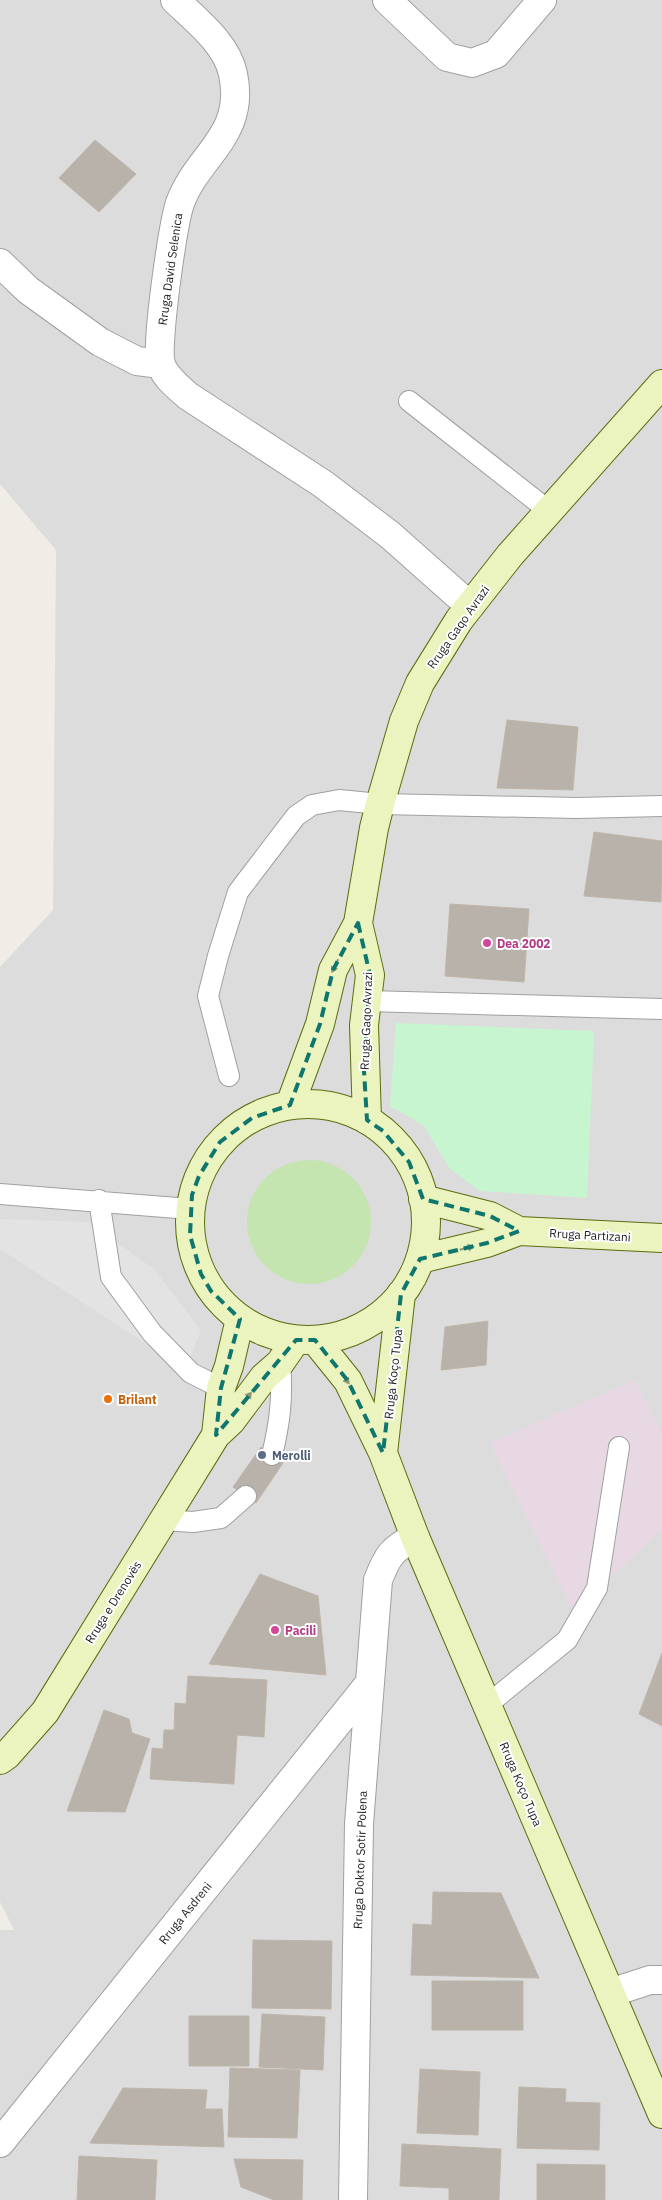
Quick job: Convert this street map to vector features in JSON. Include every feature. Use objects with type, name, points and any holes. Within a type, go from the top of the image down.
[{"type":"main road","name":"Rruga Gaqo Avrazi","points":[[290,1105],[320,1024],[333,970],[358,923],[374,828],[380,804],[404,722],[420,683],[438,652],[470,606],[510,555],[662,384]]},
{"type":"main road","name":"Rruga Gaqo Avrazi","points":[[358,923],[370,975],[364,1025],[367,1120]]},
{"type":"main road","points":[[310,1104],[348,1111],[367,1120],[383,1131],[409,1162],[418,1180],[423,1199],[425,1229],[420,1259],[412,1277],[388,1309],[354,1331],[305,1340],[276,1336],[257,1329],[240,1319],[225,1306],[211,1291],[201,1274],[194,1255],[190,1235],[190,1209],[198,1176],[220,1142],[252,1118],[270,1110],[290,1105],[310,1104]]},
{"type":"main road","name":"Rruga Partizani","points":[[423,1199],[490,1216],[519,1231]]},
{"type":"main road","name":"Rruga Partizani","points":[[420,1259],[487,1243],[519,1231],[662,1238]]},
{"type":"main road","name":"Rruga Koço Tupa","points":[[384,1453],[401,1294]]},
{"type":"main road","name":"Rruga e Drenovës","points":[[216,1435],[221,1388],[229,1366],[240,1319]]},
{"type":"main road","name":"Rruga e Drenovës","points":[[0,1760],[7,1756],[45,1712],[216,1435],[231,1421],[264,1377],[305,1340]]},
{"type":"main road","name":"Rruga Koço Tupa","points":[[305,1340],[348,1381],[384,1453],[415,1537],[662,2114]]},
{"type":"street","name":"Rruga David Selenica","points":[[161,364],[161,337],[173,234],[180,203],[192,179],[224,137],[233,113],[235,90],[233,72],[223,51],[175,0]]},
{"type":"street","points":[[387,0],[447,57],[472,63],[496,54],[542,0]]},
{"type":"street","points":[[0,263],[28,290],[100,342],[137,361],[161,364],[169,379],[188,396],[323,484],[390,536],[470,606]]},
{"type":"street","name":"Rruga Doktor Sotir Polena","points":[[353,2200],[359,1824],[378,1580],[385,1561],[396,1547],[415,1537]]},
{"type":"street","name":"Rruga Asdreni","points":[[0,2143],[369,1684]]},
{"type":"street","points":[[610,1993],[650,1980],[662,1980]]},
{"type":"lane","points":[[409,401],[549,511]]},
{"type":"lane","points":[[229,1076],[208,996],[218,956],[238,892],[296,816],[312,804],[339,800],[380,804],[576,808],[662,806]]},
{"type":"lane","points":[[367,1001],[662,1009]]},
{"type":"lane","points":[[0,1194],[99,1200],[190,1209]]},
{"type":"lane","points":[[99,1200],[111,1278],[152,1333],[191,1373],[221,1388]]},
{"type":"lane","points":[[272,1455],[279,1426],[282,1394],[280,1363]]},
{"type":"lane","points":[[487,1705],[567,1640],[598,1588],[619,1447]]},
{"type":"lane","points":[[163,1520],[193,1522],[221,1518],[246,1496]]},
{"type":"highlighted area","points":[[358,923],[370,975],[364,1071],[367,1120],[383,1131],[409,1162],[423,1199],[490,1216],[519,1231],[487,1243],[420,1259],[401,1294],[383,1453],[348,1381],[315,1340],[296,1340],[216,1435],[221,1388],[240,1319],[211,1291],[201,1274],[190,1235],[192,1195],[199,1176],[220,1142],[252,1118],[290,1105],[320,1024],[333,970]]},
{"type":"shaded area","points":[[0,0],[662,0],[662,2200],[0,2200],[0,1930],[14,1930],[0,1902],[0,967],[53,910],[56,550],[0,484]]},
{"type":"shaded area","points":[[0,1219],[88,1222],[154,1269],[201,1331],[185,1369],[0,1249]]},
{"type":"shaded area","points":[[635,1380],[662,1433],[662,1530],[574,1612],[490,1443]]},
{"type":"green space","points":[[396,1023],[594,1031],[587,1198],[480,1191],[450,1169],[424,1126],[390,1106]]},
{"type":"green space","points":[[309,1160],[333,1165],[353,1178],[366,1198],[371,1222],[366,1246],[353,1266],[333,1279],[309,1284],[285,1279],[265,1266],[252,1246],[247,1222],[252,1198],[265,1178],[285,1165]]},
{"type":"building","points":[[95,140],[136,174],[99,212],[59,178]]},
{"type":"building","points":[[507,720],[578,727],[573,790],[497,788]]},
{"type":"building","points":[[594,832],[662,841],[661,902],[584,896]]},
{"type":"building","name":"Dea 2002","points":[[450,904],[529,909],[524,982],[445,976]]},
{"type":"building","points":[[488,1321],[486,1365],[441,1370],[445,1327]]},
{"type":"building","points":[[261,1447],[283,1463],[256,1503],[233,1487]]},
{"type":"building","name":"Pacili","points":[[260,1574],[318,1596],[326,1675],[209,1664]]},
{"type":"building","points":[[662,1653],[662,1726],[639,1714]]},
{"type":"building","points":[[188,1676],[267,1680],[264,1737],[237,1735],[234,1784],[150,1779],[152,1748],[163,1749],[164,1730],[174,1730],[175,1703],[186,1704]]},
{"type":"building","points":[[104,1710],[129,1719],[132,1733],[150,1739],[125,1812],[67,1811]]},
{"type":"building","points":[[433,1892],[501,1893],[539,1978],[411,1975],[413,1924],[432,1925]]},
{"type":"building","points":[[253,1940],[332,1941],[331,2009],[252,2008]]},
{"type":"building","points":[[432,1981],[523,1981],[523,2030],[432,2030]]},
{"type":"building","points":[[262,2014],[325,2017],[323,2070],[259,2067]]},
{"type":"building","points":[[189,2016],[249,2016],[249,2066],[189,2066]]},
{"type":"building","points":[[230,2068],[300,2070],[297,2138],[228,2137]]},
{"type":"building","points":[[420,2069],[480,2072],[478,2135],[417,2133]]},
{"type":"building","points":[[519,2087],[566,2089],[565,2102],[600,2103],[599,2150],[517,2148]]},
{"type":"building","points":[[123,2088],[207,2090],[205,2109],[222,2109],[224,2147],[90,2143]]},
{"type":"building","points":[[402,2144],[501,2149],[499,2200],[449,2200],[449,2188],[400,2186]]},
{"type":"building","points":[[79,2156],[157,2160],[155,2200],[77,2200]]},
{"type":"building","points":[[234,2159],[303,2160],[302,2200],[274,2200],[241,2187]]},
{"type":"building","points":[[537,2164],[605,2165],[605,2200],[537,2200]]},
{"type":"place","name":"Dea 2002","points":[[487,943]]},
{"type":"place","name":"Brilant","points":[[108,1399]]},
{"type":"place","name":"Merolli","points":[[262,1455]]},
{"type":"place","name":"Pacili","points":[[275,1630]]}]
